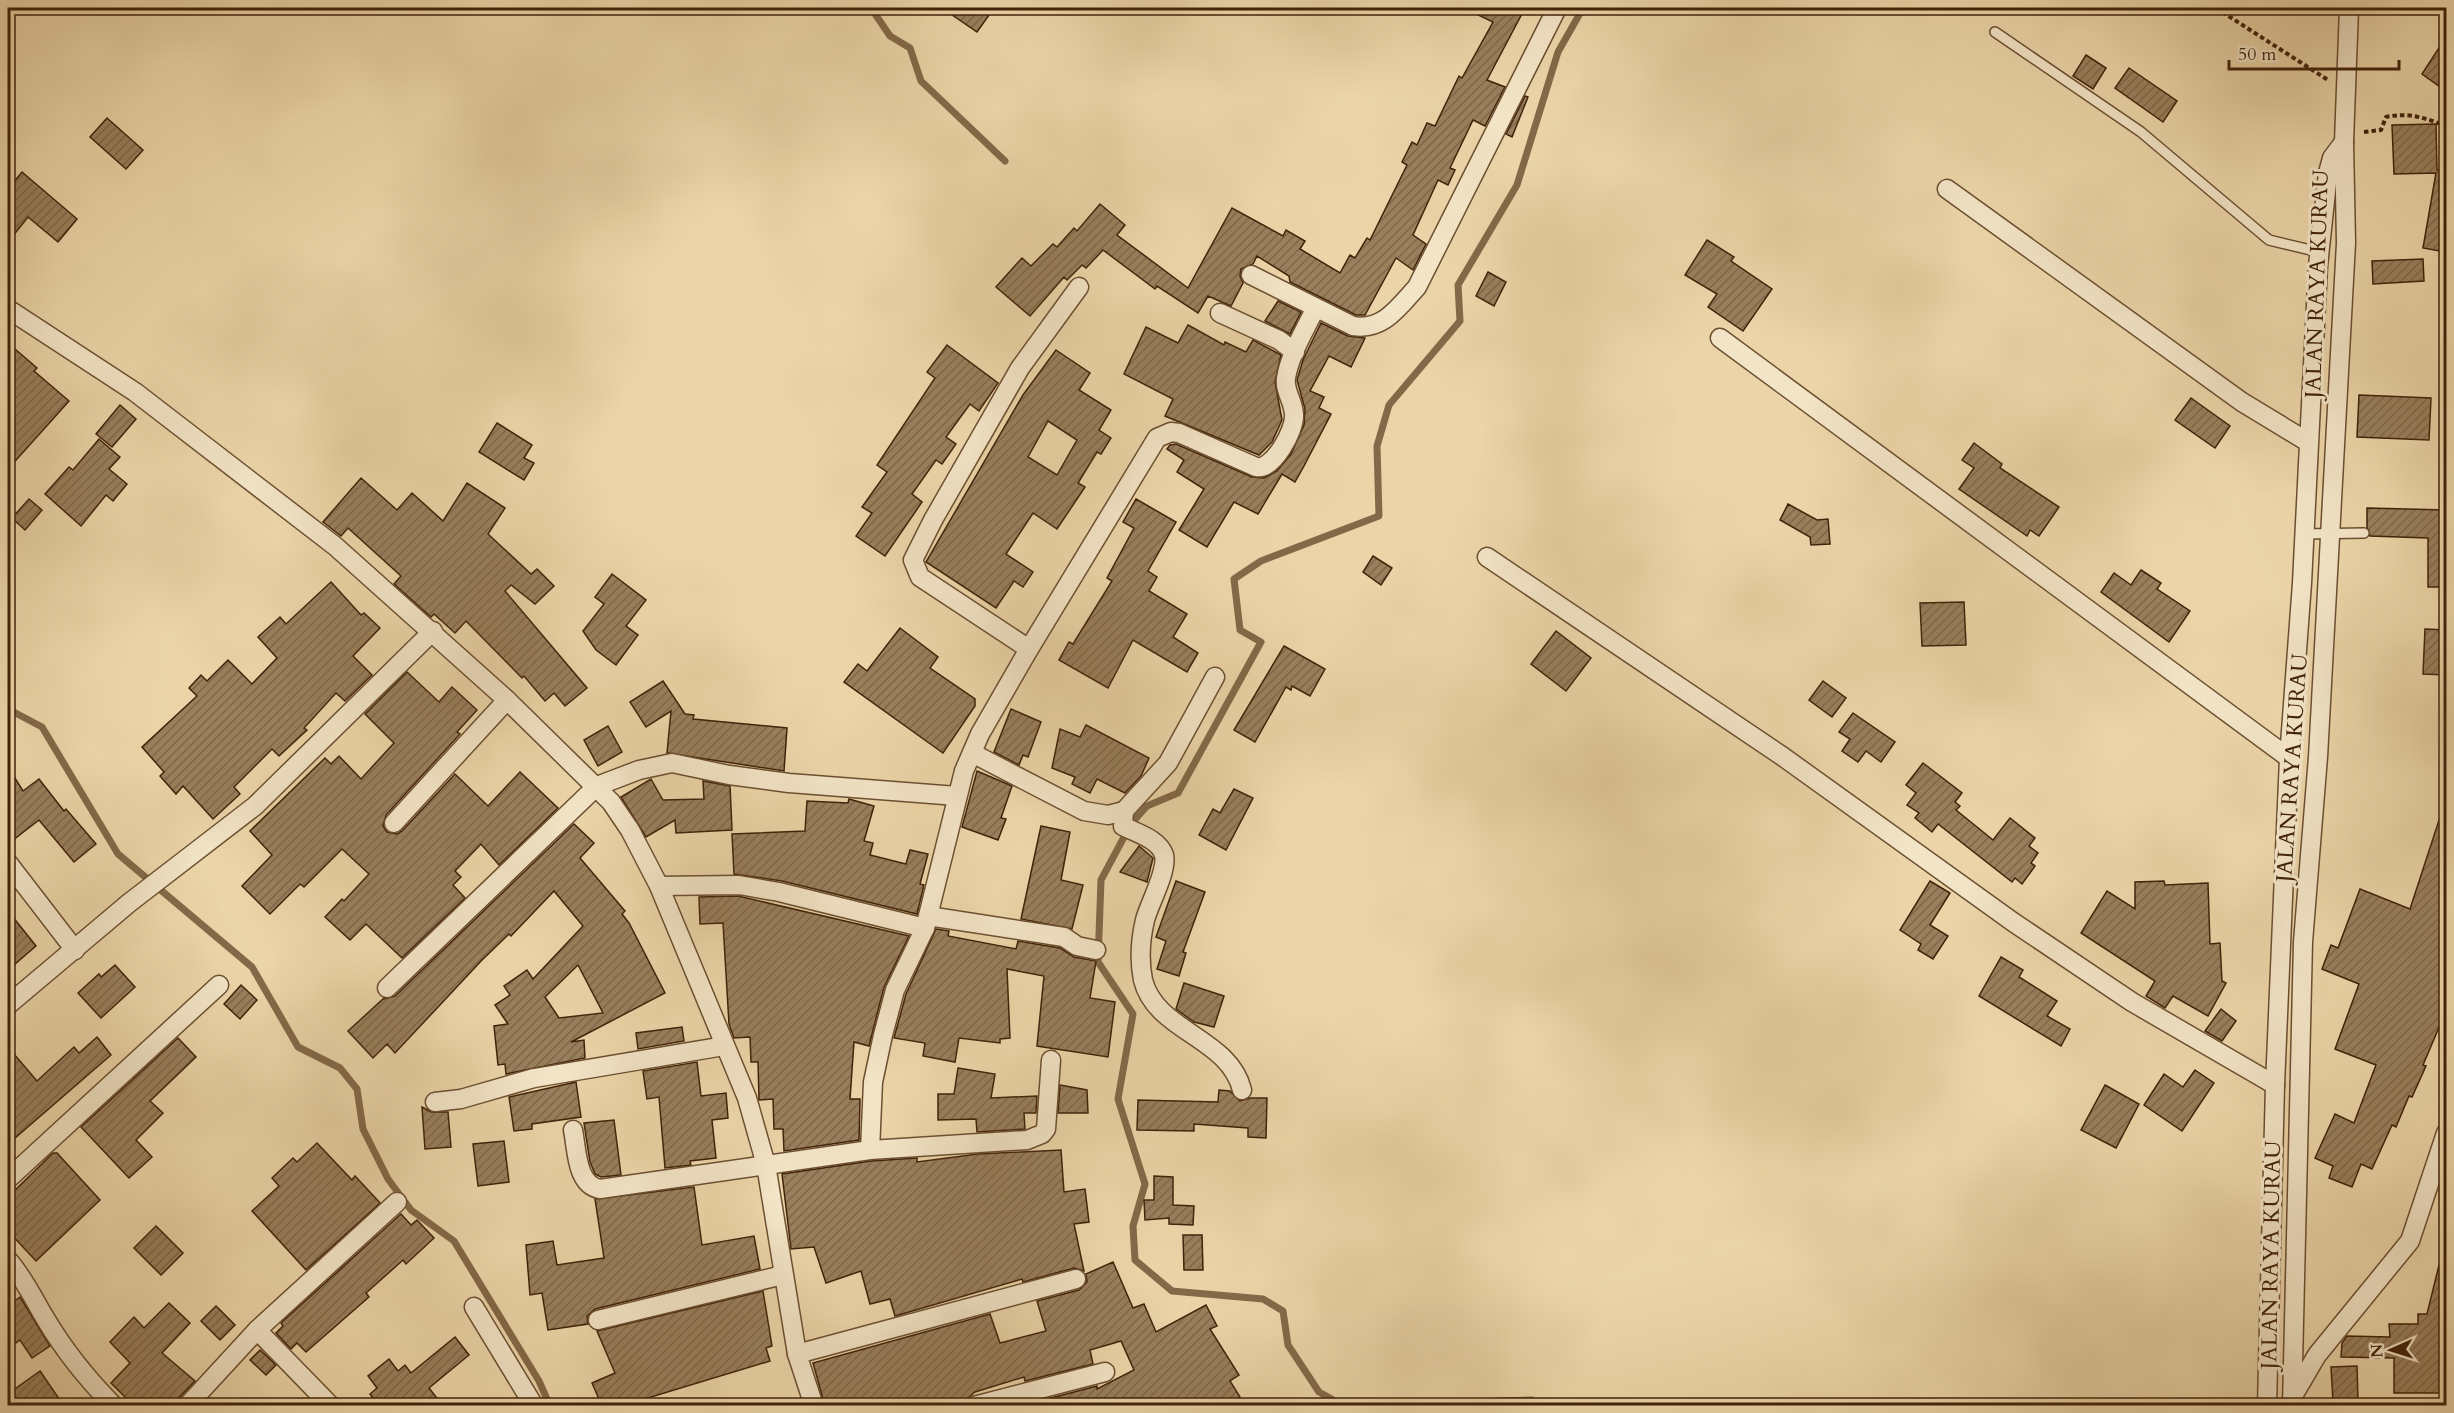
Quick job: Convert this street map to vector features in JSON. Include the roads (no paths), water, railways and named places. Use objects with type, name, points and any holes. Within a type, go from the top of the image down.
[{"type":"street","points":[[1251,275],[1353,326],[1370,327],[1392,315],[1417,288],[1557,8]]},
{"type":"street","name":"JALAN RAYA KURAU","points":[[2292,1402],[2303,942],[2318,757],[2346,243],[2344,142],[2349,8]]},
{"type":"street","points":[[2267,1406],[2275,1085],[2289,758],[2302,583],[2319,252],[2328,173],[2332,159],[2344,142]]},
{"type":"street","points":[[1947,189],[2242,402],[2308,442]]},
{"type":"street","points":[[1029,649],[920,577],[913,560],[933,520],[1020,368],[1078,287]]},
{"type":"street","points":[[8,309],[96,365],[236,467],[335,546],[433,631],[597,786],[630,830],[659,886],[747,1098],[766,1165],[797,1354],[814,1406]]},
{"type":"street","points":[[870,1150],[873,1082],[883,1035],[895,990],[926,922],[957,796],[972,753],[1029,649],[1157,438],[1171,432],[1179,433],[1256,467],[1262,468],[1270,464],[1290,431],[1294,418],[1286,378],[1315,309]]},
{"type":"street","points":[[1220,313],[1279,340],[1295,352]]},
{"type":"street","points":[[1720,338],[2289,758]]},
{"type":"street","points":[[1487,557],[1782,756],[2013,922],[2112,988],[2275,1085]]},
{"type":"street","points":[[8,1005],[129,903],[187,861],[255,806],[433,631]]},
{"type":"street","points":[[1124,819],[1168,763],[1215,677]]},
{"type":"street","points":[[394,823],[507,700]]},
{"type":"street","points":[[972,753],[1084,811],[1124,819],[1154,842],[1164,855],[1162,874],[1144,921],[1139,959],[1144,984],[1161,1014],[1185,1028],[1222,1057],[1239,1080],[1242,1090]]},
{"type":"street","points":[[387,988],[597,786],[639,770],[672,763],[729,775],[789,783],[957,796]]},
{"type":"street","points":[[8,863],[75,950]]},
{"type":"street","points":[[659,886],[739,885],[926,922],[1064,937],[1077,946],[1096,950]]},
{"type":"street","points":[[8,1179],[219,985]]},
{"type":"street","points":[[435,1102],[461,1099],[534,1078],[724,1046]]},
{"type":"street","points":[[573,1130],[582,1176],[592,1188],[870,1150],[1027,1140],[1042,1134],[1047,1120],[1051,1060]]},
{"type":"street","name":"JALAN RAYA KURAU","points":[[2292,1402],[2317,1354],[2410,1241],[2446,1133]]},
{"type":"street","points":[[186,1406],[257,1330],[398,1202]]},
{"type":"street","points":[[8,1260],[31,1291],[45,1319],[72,1358],[114,1406]]},
{"type":"street","points":[[598,1320],[783,1275]]},
{"type":"street","points":[[797,1354],[1076,1279]]},
{"type":"street","points":[[474,1307],[534,1406]]},
{"type":"street","points":[[257,1330],[332,1406]]},
{"type":"street","points":[[974,1406],[1105,1372]]},
{"type":"lane","points":[[1995,32],[2141,132],[2269,240],[2319,252]]},
{"type":"lane","points":[[2303,534],[2364,533]]},
{"type":"waterway","points":[[871,8],[890,36],[910,48],[921,81],[1005,161]]},
{"type":"waterway","points":[[1344,1406],[1319,1392],[1288,1345],[1283,1311],[1263,1299],[1172,1291],[1135,1260],[1133,1226],[1145,1184],[1118,1099],[1133,1014],[1098,962],[1101,880],[1131,824],[1147,806],[1178,793],[1261,642],[1240,630],[1234,579],[1261,561],[1379,516],[1377,446],[1389,405],[1460,321],[1458,285],[1517,185],[1558,52],[1583,8]]},
{"type":"waterway","points":[[8,709],[42,727],[118,854],[252,967],[298,1047],[340,1068],[357,1089],[363,1129],[388,1179],[411,1210],[454,1241],[539,1381],[550,1406]]},
{"type":"waterway","points":[[1488,1406],[1496,1401],[1532,1400],[1532,1406]]}]
